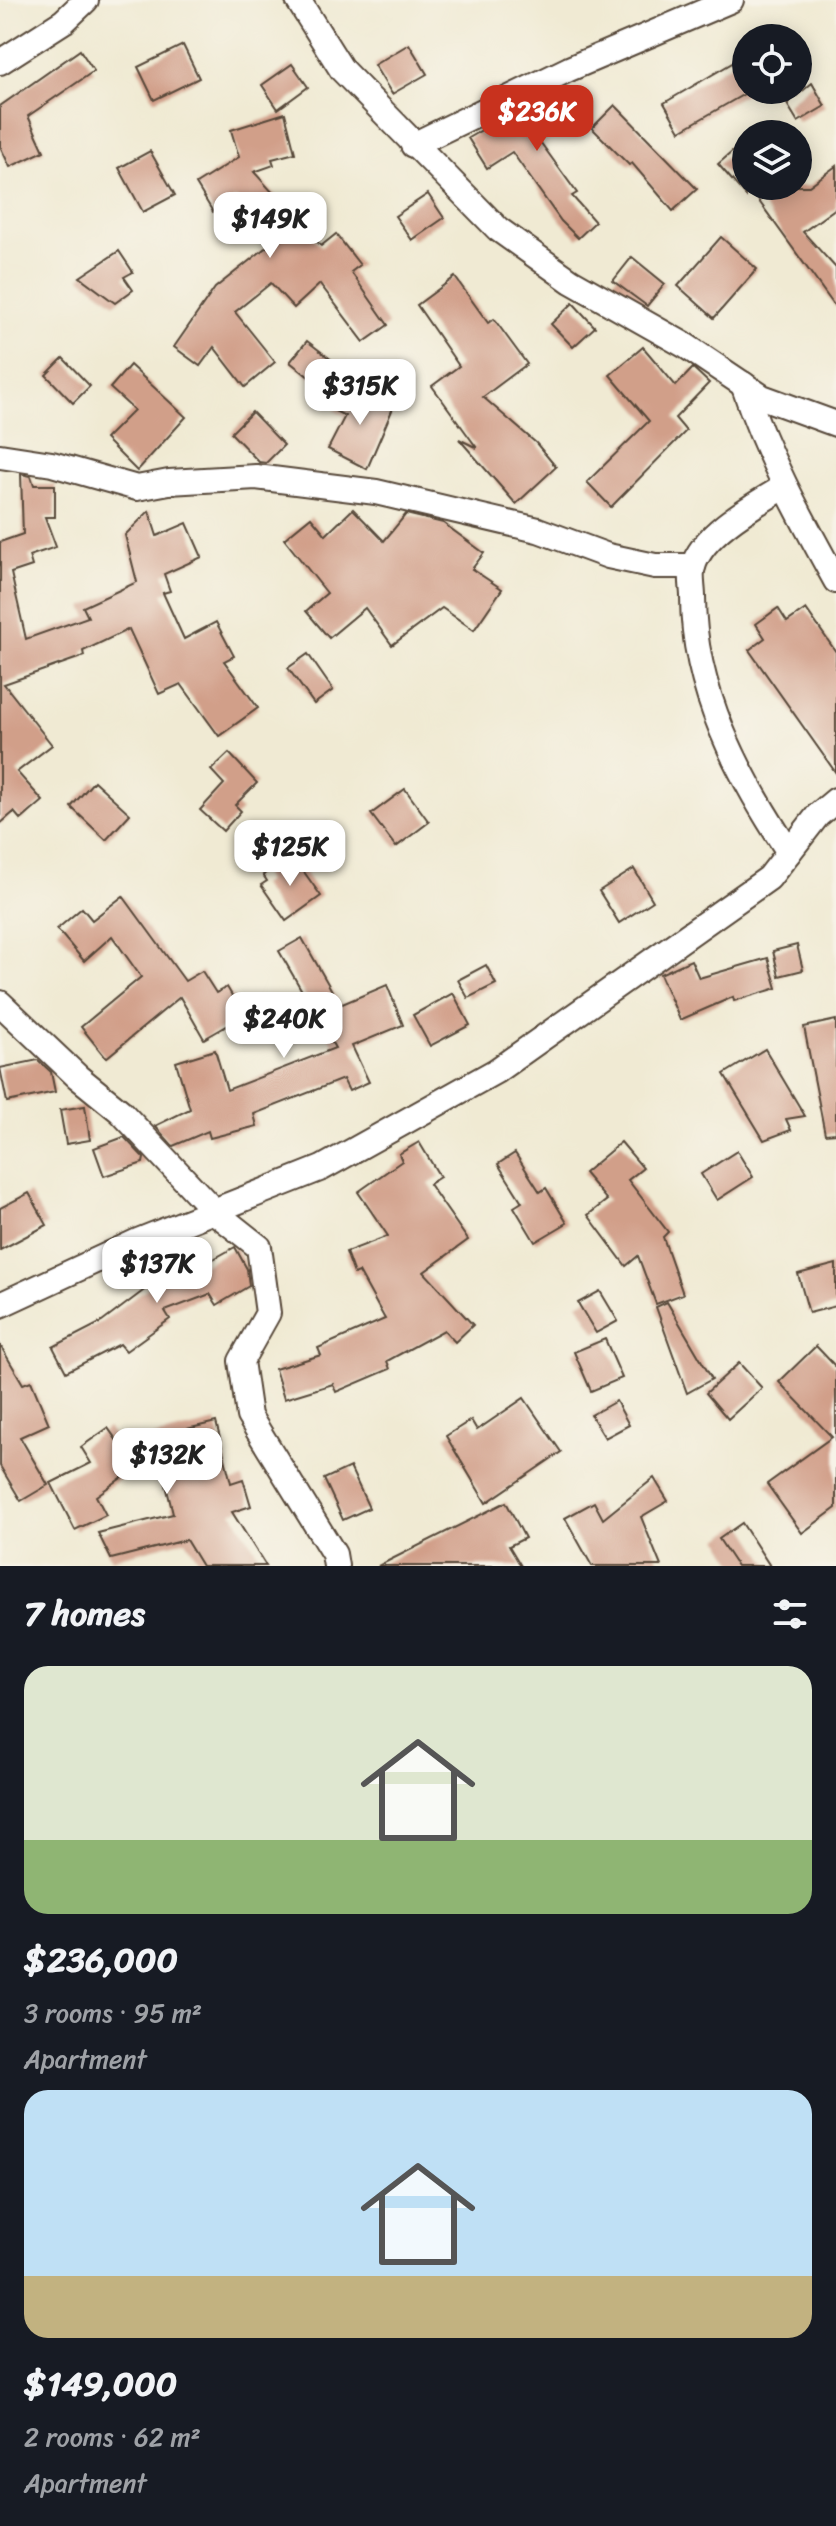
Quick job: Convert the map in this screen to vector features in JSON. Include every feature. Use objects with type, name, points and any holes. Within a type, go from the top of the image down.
[{"type":"street","points":[[0,62],[64,21],[86,0]]},
{"type":"street","points":[[298,0],[342,70],[498,229],[571,281],[686,346],[762,397],[836,424]]},
{"type":"street","points":[[413,145],[569,69],[731,0]]},
{"type":"street","points":[[743,384],[760,436],[784,487],[836,581]]},
{"type":"street","points":[[0,456],[52,464],[137,488],[169,482],[256,477],[376,492],[538,530],[608,556],[655,566],[693,566]]},
{"type":"street","points":[[784,487],[740,514],[713,537],[693,566],[693,625],[702,673],[724,736],[755,801],[789,852]]},
{"type":"street","points":[[0,1305],[138,1241],[216,1213],[322,1168],[496,1071],[769,878],[818,815],[836,800]]},
{"type":"street","points":[[0,1003],[78,1077],[120,1111],[216,1213],[259,1247],[268,1313],[241,1361],[249,1416],[334,1554],[336,1566]]},
{"type":"building","points":[[409,44],[427,74],[392,94],[374,65]]},
{"type":"building","points":[[183,45],[199,78],[154,100],[138,67]]},
{"type":"building","points":[[80,50],[94,71],[28,116],[44,151],[10,167],[0,146],[0,106]]},
{"type":"building","points":[[732,63],[732,101],[680,131],[664,103]]},
{"type":"building","points":[[292,64],[308,87],[278,109],[262,85]]},
{"type":"building","points":[[812,83],[825,106],[797,120],[787,104],[812,104]]},
{"type":"building","points":[[569,90],[582,120],[538,139],[577,193],[572,196],[595,222],[578,238],[561,221],[512,152],[487,168],[468,138],[506,116]]},
{"type":"building","points":[[615,105],[697,189],[673,211],[632,163],[629,165],[592,128]]},
{"type":"building","points":[[285,113],[295,153],[272,159],[274,165],[254,172],[321,246],[336,234],[360,265],[351,272],[388,325],[364,342],[320,284],[294,308],[271,283],[235,312],[275,362],[245,387],[214,347],[200,366],[174,347],[215,288],[274,241],[236,198],[213,212],[196,184],[239,157],[231,130]]},
{"type":"building","points":[[150,151],[175,195],[143,212],[119,168]]},
{"type":"building","points":[[732,152],[732,180],[718,164]]},
{"type":"building","points":[[836,166],[836,208],[803,232],[836,268],[836,308],[758,200],[812,200],[812,184]]},
{"type":"building","points":[[428,194],[444,218],[412,240],[395,216]]},
{"type":"building","points":[[721,237],[757,269],[714,318],[678,286]]},
{"type":"building","points":[[119,251],[133,272],[124,277],[133,290],[115,303],[80,277]]},
{"type":"building","points":[[632,257],[665,284],[647,306],[613,281]]},
{"type":"building","points":[[455,277],[488,323],[494,319],[527,364],[483,397],[536,443],[556,467],[516,504],[459,439],[477,448],[432,386],[459,366],[417,305]]},
{"type":"building","points":[[573,303],[595,327],[573,347],[551,324]]},
{"type":"building","points":[[307,341],[350,374],[333,396],[290,362]]},
{"type":"building","points":[[643,347],[676,386],[693,368],[709,383],[675,418],[686,431],[611,507],[587,482],[649,421],[610,375]]},
{"type":"building","points":[[63,358],[90,386],[73,403],[46,375]]},
{"type":"building","points":[[130,365],[186,417],[137,471],[105,439],[134,410],[110,388]]},
{"type":"building","points":[[347,386],[393,408],[367,469],[328,449],[345,416],[335,411]]},
{"type":"building","points":[[252,412],[284,445],[266,463],[259,462],[231,433]]},
{"type":"building","points":[[21,474],[31,476],[34,485],[55,485],[55,517],[45,517],[56,547],[29,556],[32,566],[11,573],[26,639],[88,617],[83,607],[137,582],[125,535],[149,511],[157,536],[187,523],[202,557],[164,574],[170,591],[163,593],[184,639],[216,622],[234,656],[224,661],[258,708],[219,736],[181,684],[159,694],[129,629],[83,651],[84,656],[4,684],[52,745],[17,772],[43,801],[21,820],[14,812],[0,824],[0,542],[23,534]]},
{"type":"building","points":[[353,509],[384,541],[406,514],[443,523],[484,553],[472,569],[502,589],[474,630],[442,608],[392,645],[365,608],[329,638],[306,611],[327,593],[284,539],[311,517],[326,535]]},
{"type":"building","points":[[778,608],[787,622],[806,609],[836,652],[836,773],[749,650],[765,638],[756,624]]},
{"type":"building","points":[[308,654],[333,690],[314,704],[288,668]]},
{"type":"building","points":[[229,753],[257,783],[235,805],[241,811],[223,831],[200,810],[224,784],[211,770]]},
{"type":"building","points":[[94,781],[130,814],[106,840],[71,807]]},
{"type":"building","points":[[405,789],[429,822],[396,847],[371,814]]},
{"type":"building","points":[[292,855],[321,896],[286,921],[261,885],[267,881],[263,875]]},
{"type":"building","points":[[634,869],[653,901],[619,923],[599,891]]},
{"type":"building","points":[[123,896],[185,981],[202,971],[216,993],[227,987],[244,1016],[204,1039],[180,997],[106,1058],[81,1027],[141,977],[112,936],[84,961],[57,929],[82,908],[92,920]]},
{"type":"building","points":[[302,938],[340,1005],[387,985],[403,1025],[352,1046],[369,1082],[349,1091],[343,1079],[254,1114],[257,1126],[210,1138],[208,1131],[173,1146],[155,1126],[190,1109],[176,1062],[215,1050],[227,1090],[335,1048],[279,951]]},
{"type":"building","points":[[797,945],[803,970],[779,976],[773,951]]},
{"type":"building","points":[[768,958],[777,988],[734,1001],[733,997],[680,1020],[660,974],[691,960],[699,978]]},
{"type":"building","points":[[486,965],[496,984],[468,998],[458,980]]},
{"type":"building","points":[[453,993],[470,1025],[430,1046],[413,1015]]},
{"type":"building","points":[[836,1020],[836,1133],[825,1134],[804,1027]]},
{"type":"building","points":[[765,1049],[805,1116],[786,1119],[791,1130],[764,1140],[724,1074]]},
{"type":"building","points":[[38,1060],[51,1072],[55,1092],[7,1102],[0,1068]]},
{"type":"building","points":[[85,1106],[90,1140],[66,1144],[60,1110]]},
{"type":"building","points":[[124,1137],[144,1158],[143,1163],[104,1176],[94,1148]]},
{"type":"building","points":[[419,1142],[440,1177],[429,1184],[468,1240],[424,1272],[473,1325],[455,1342],[444,1330],[387,1361],[390,1369],[336,1392],[333,1384],[284,1399],[275,1369],[321,1355],[318,1348],[385,1319],[359,1272],[354,1274],[346,1252],[388,1236],[358,1192],[402,1161],[399,1154]]},
{"type":"building","points":[[621,1142],[643,1168],[628,1180],[668,1232],[663,1237],[683,1294],[656,1304],[638,1256],[626,1266],[588,1215],[607,1200],[584,1173]]},
{"type":"building","points":[[737,1151],[753,1177],[717,1200],[701,1174]]},
{"type":"building","points":[[515,1153],[540,1192],[546,1188],[567,1223],[535,1242],[514,1207],[522,1202],[498,1164]]},
{"type":"building","points":[[29,1193],[47,1225],[0,1250],[0,1208]]},
{"type":"building","points":[[235,1247],[247,1269],[249,1286],[217,1305],[210,1294],[165,1311],[170,1319],[126,1351],[120,1344],[66,1372],[53,1347],[102,1322],[159,1279],[153,1261],[182,1250],[190,1272]]},
{"type":"building","points":[[836,1264],[836,1306],[809,1313],[798,1274]]},
{"type":"building","points":[[600,1291],[618,1321],[596,1333],[578,1303]]},
{"type":"building","points":[[667,1302],[712,1379],[687,1393],[656,1307]]},
{"type":"building","points":[[605,1339],[622,1378],[591,1391],[574,1352]]},
{"type":"building","points":[[0,1345],[23,1384],[31,1381],[49,1424],[20,1437],[48,1485],[21,1501],[0,1466]]},
{"type":"building","points":[[816,1346],[836,1367],[836,1508],[802,1533],[767,1484],[832,1437],[779,1382]]},
{"type":"building","points":[[739,1363],[762,1388],[728,1419],[706,1393]]},
{"type":"building","points":[[524,1398],[561,1452],[486,1503],[446,1436],[471,1420],[477,1430]]},
{"type":"building","points":[[616,1401],[629,1425],[605,1438],[591,1415]]},
{"type":"building","points":[[216,1422],[231,1483],[243,1479],[251,1506],[232,1512],[266,1566],[202,1566],[186,1540],[111,1559],[98,1533],[173,1514],[158,1452],[96,1496],[106,1515],[75,1530],[51,1483],[91,1463],[81,1447],[108,1428],[120,1445]]},
{"type":"building","points":[[350,1467],[369,1508],[343,1520],[324,1479]]},
{"type":"building","points":[[654,1478],[668,1501],[641,1517],[661,1566],[592,1566],[565,1518],[594,1502],[603,1519]]},
{"type":"building","points":[[506,1502],[525,1538],[509,1546],[521,1566],[378,1566]]},
{"type":"building","points":[[742,1523],[770,1566],[737,1566],[719,1539]]}]
